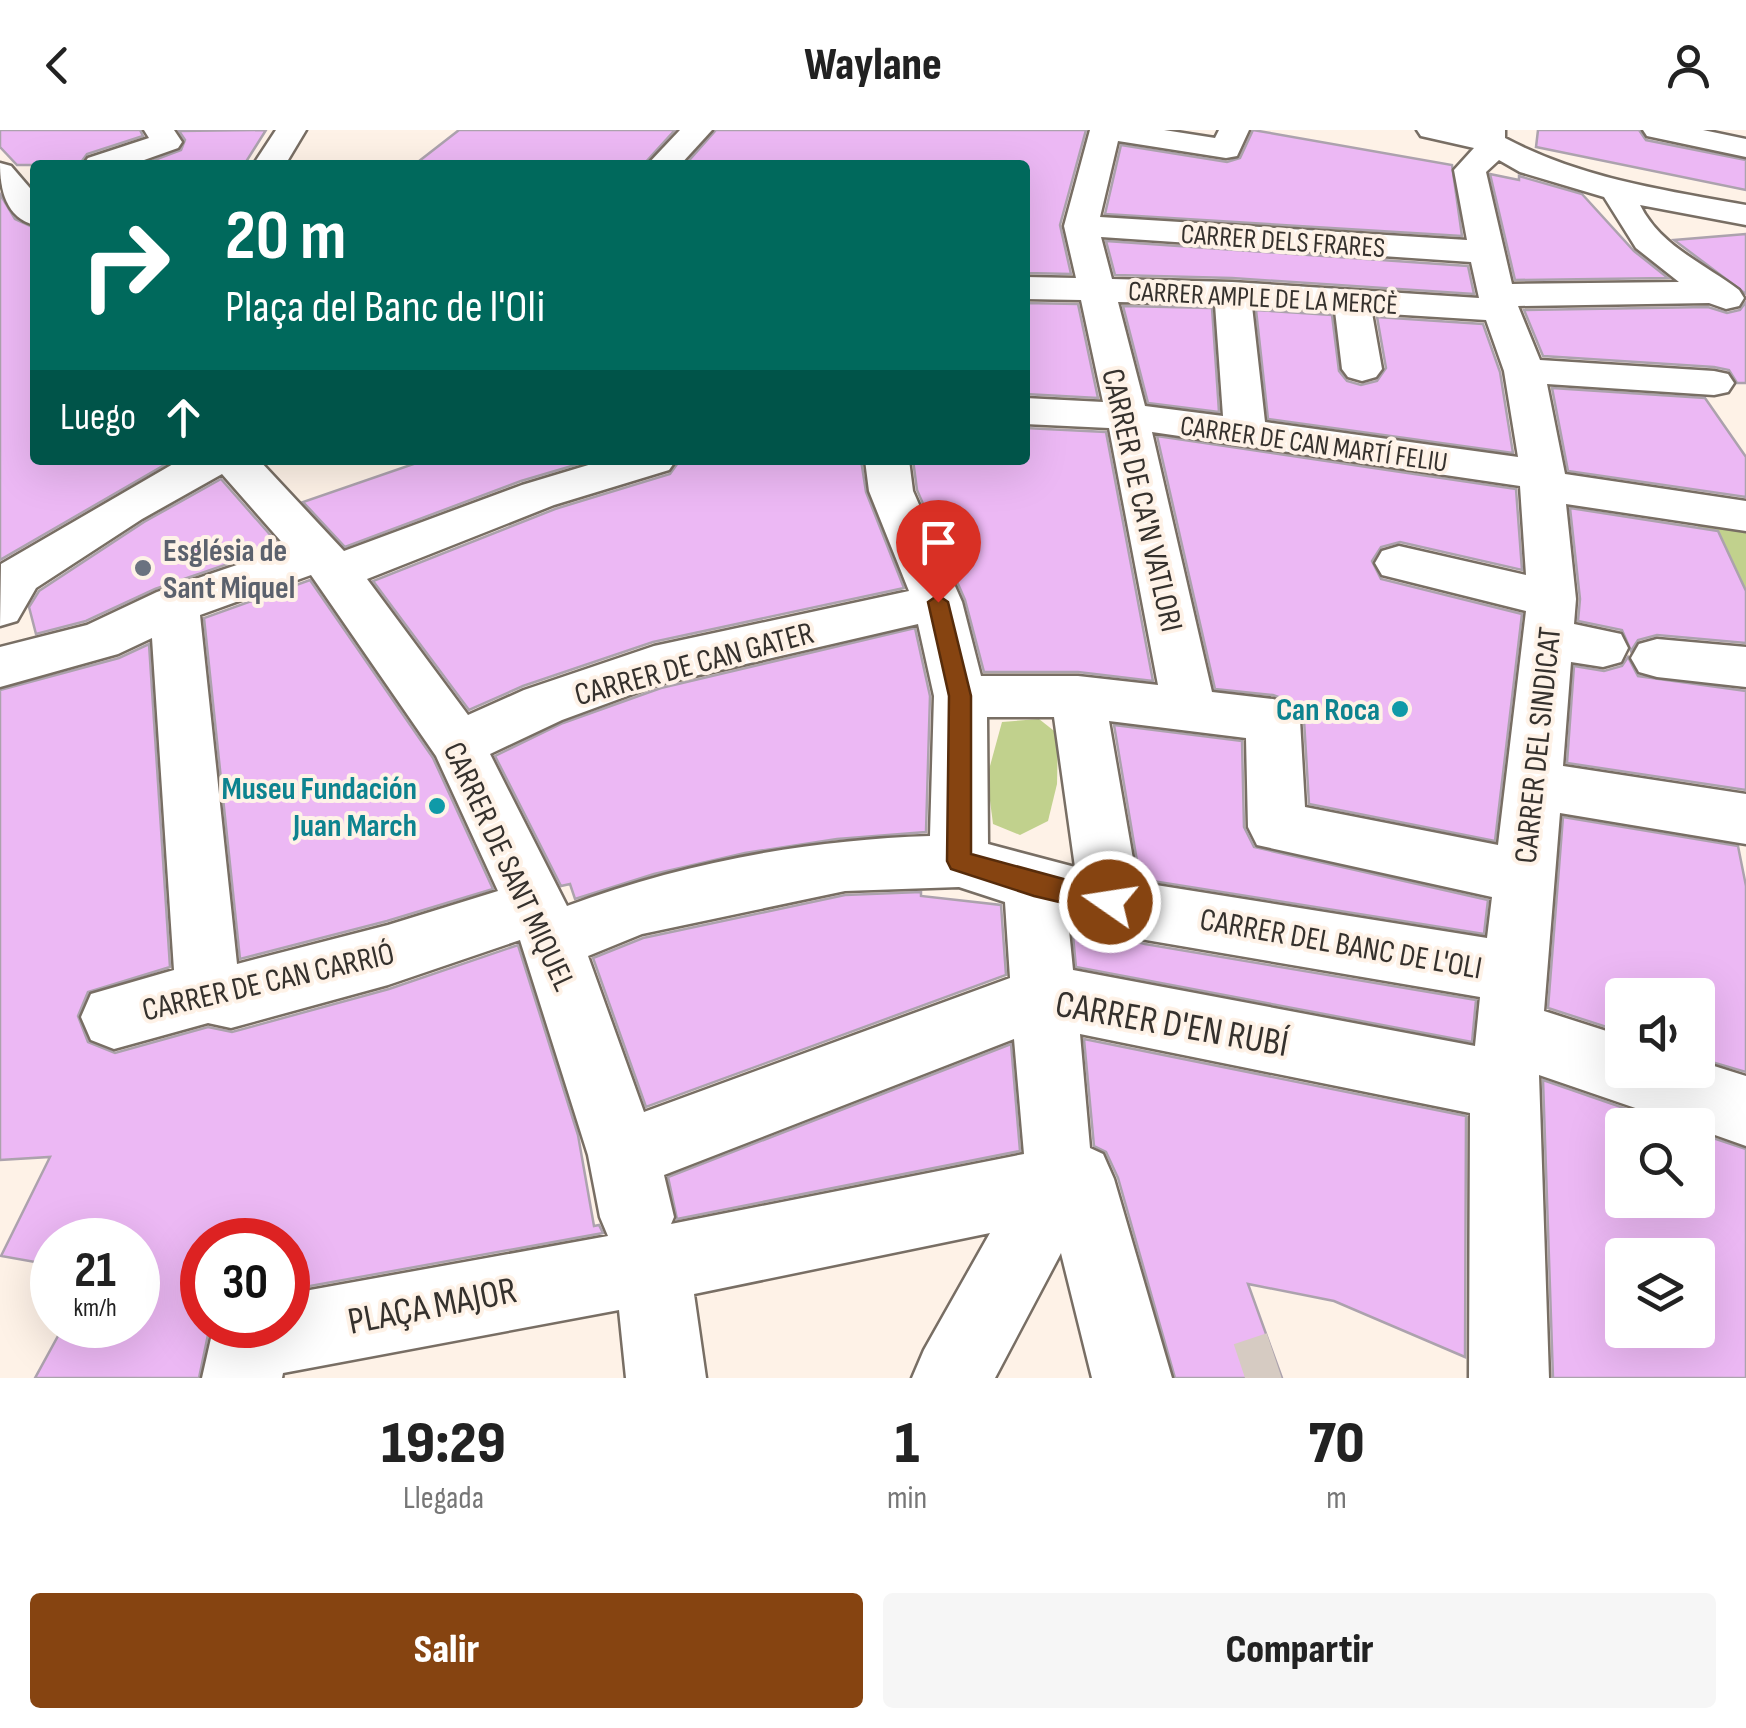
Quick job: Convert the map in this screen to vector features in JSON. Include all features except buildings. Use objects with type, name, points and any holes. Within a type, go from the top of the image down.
[{"type":"street","points":[[273,160],[291,130]]},
{"type":"street","points":[[667,160],[697,130]]},
{"type":"street","points":[[1081,226],[1106,130],[1226,149],[1234,130]]},
{"type":"street","points":[[1432,130],[1490,136],[1532,165],[1618,190],[1746,215]]},
{"type":"street","points":[[1658,130],[1746,148]]},
{"type":"street","points":[[113,160],[167,142],[162,131]]},
{"type":"street","name":"CARRER DEL SINDICAT","points":[[1490,136],[1488,156],[1470,170],[1544,480],[1569,629],[1532,786],[1508,1030],[1508,1378]]},
{"type":"street","points":[[1563,174],[1586,174],[1702,197]]},
{"type":"street","points":[[10,180],[30,208]]},
{"type":"street","points":[[1618,190],[1626,214],[1645,242],[1732,302]]},
{"type":"street","name":"CARRER DE CA'N VATLORI","points":[[1081,226],[1127,416],[1190,712]]},
{"type":"street","name":"CARRER DELS FRARES","points":[[1081,226],[1504,313]]},
{"type":"street","name":"CARRER AMPLE DE LA MERCÈ","points":[[1030,288],[1232,294],[1504,313]]},
{"type":"street","points":[[1232,294],[1246,434]]},
{"type":"street","points":[[1352,302],[1362,369]]},
{"type":"street","points":[[1504,313],[1732,302]]},
{"type":"street","points":[[1504,313],[1578,347]]},
{"type":"street","points":[[1504,313],[1714,382]]},
{"type":"street","name":"CARRER DE CAN MARTÍ FELIU","points":[[1030,411],[1127,416],[1544,480],[1746,516]]},
{"type":"street","points":[[0,608],[18,576],[126,508],[205,465]]},
{"type":"street","name":"CARRER DE SANT MIQUEL","points":[[238,465],[327,564],[458,744],[544,924],[638,1212]]},
{"type":"street","points":[[0,667],[100,641],[174,605],[327,564],[638,465]]},
{"type":"street","points":[[888,465],[892,491],[938,602],[960,696],[959,861]]},
{"type":"street","points":[[1400,563],[1569,629]]},
{"type":"street","name":"CARRER DE CAN GATER","points":[[458,744],[543,705],[654,666],[938,602]]},
{"type":"street","points":[[174,605],[208,992]]},
{"type":"street","points":[[1658,658],[1746,667]]},
{"type":"street","points":[[960,696],[1078,698],[1273,720],[1277,827],[1523,877]]},
{"type":"street","points":[[1078,698],[1110,902]]},
{"type":"street","points":[[1532,786],[1746,820]]},
{"type":"street","name":"CARRER DE CAN CARRIÓ","points":[[114,1017],[208,992],[231,996],[388,955],[640,908],[846,864],[959,861]]},
{"type":"street","name":"CARRER DEL BANC DE L'OLI","points":[[959,861],[1034,885],[1146,912],[1508,1030]]},
{"type":"street","points":[[952,1378],[1058,1164],[1034,885]]},
{"type":"street","name":"CARRER D'EN RUBÍ","points":[[638,1212],[1046,996],[1508,1030]]},
{"type":"street","points":[[1508,1030],[1605,1064]]},
{"type":"street","points":[[1677,1088],[1746,1111]]},
{"type":"street","points":[[1058,1164],[1078,1179],[1132,1378]]},
{"type":"street","name":"PLAÇA MAJOR","points":[[242,1378],[248,1340],[638,1212],[1058,1164]]},
{"type":"street","points":[[638,1212],[666,1378]]},
{"type":"green space","points":[[1692,512],[1746,521],[1746,603],[1731,558],[1709,556]]},
{"type":"green space","points":[[1039,719],[1058,734],[1057,784],[1048,821],[1020,835],[993,824],[987,777],[1002,722]]},
{"type":"tunnel","points":[[1245,1378],[1278,1367]]},
{"type":"place","name":"Església de Sant Miquel","points":[[143,568]]},
{"type":"place","name":"Can Roca","points":[[1400,709]]},
{"type":"place","name":"Museu Fundación Juan March","points":[[437,806]]},
{"type":"route","points":[[938,602],[960,696],[959,861],[1034,885],[1110,902]]}]
